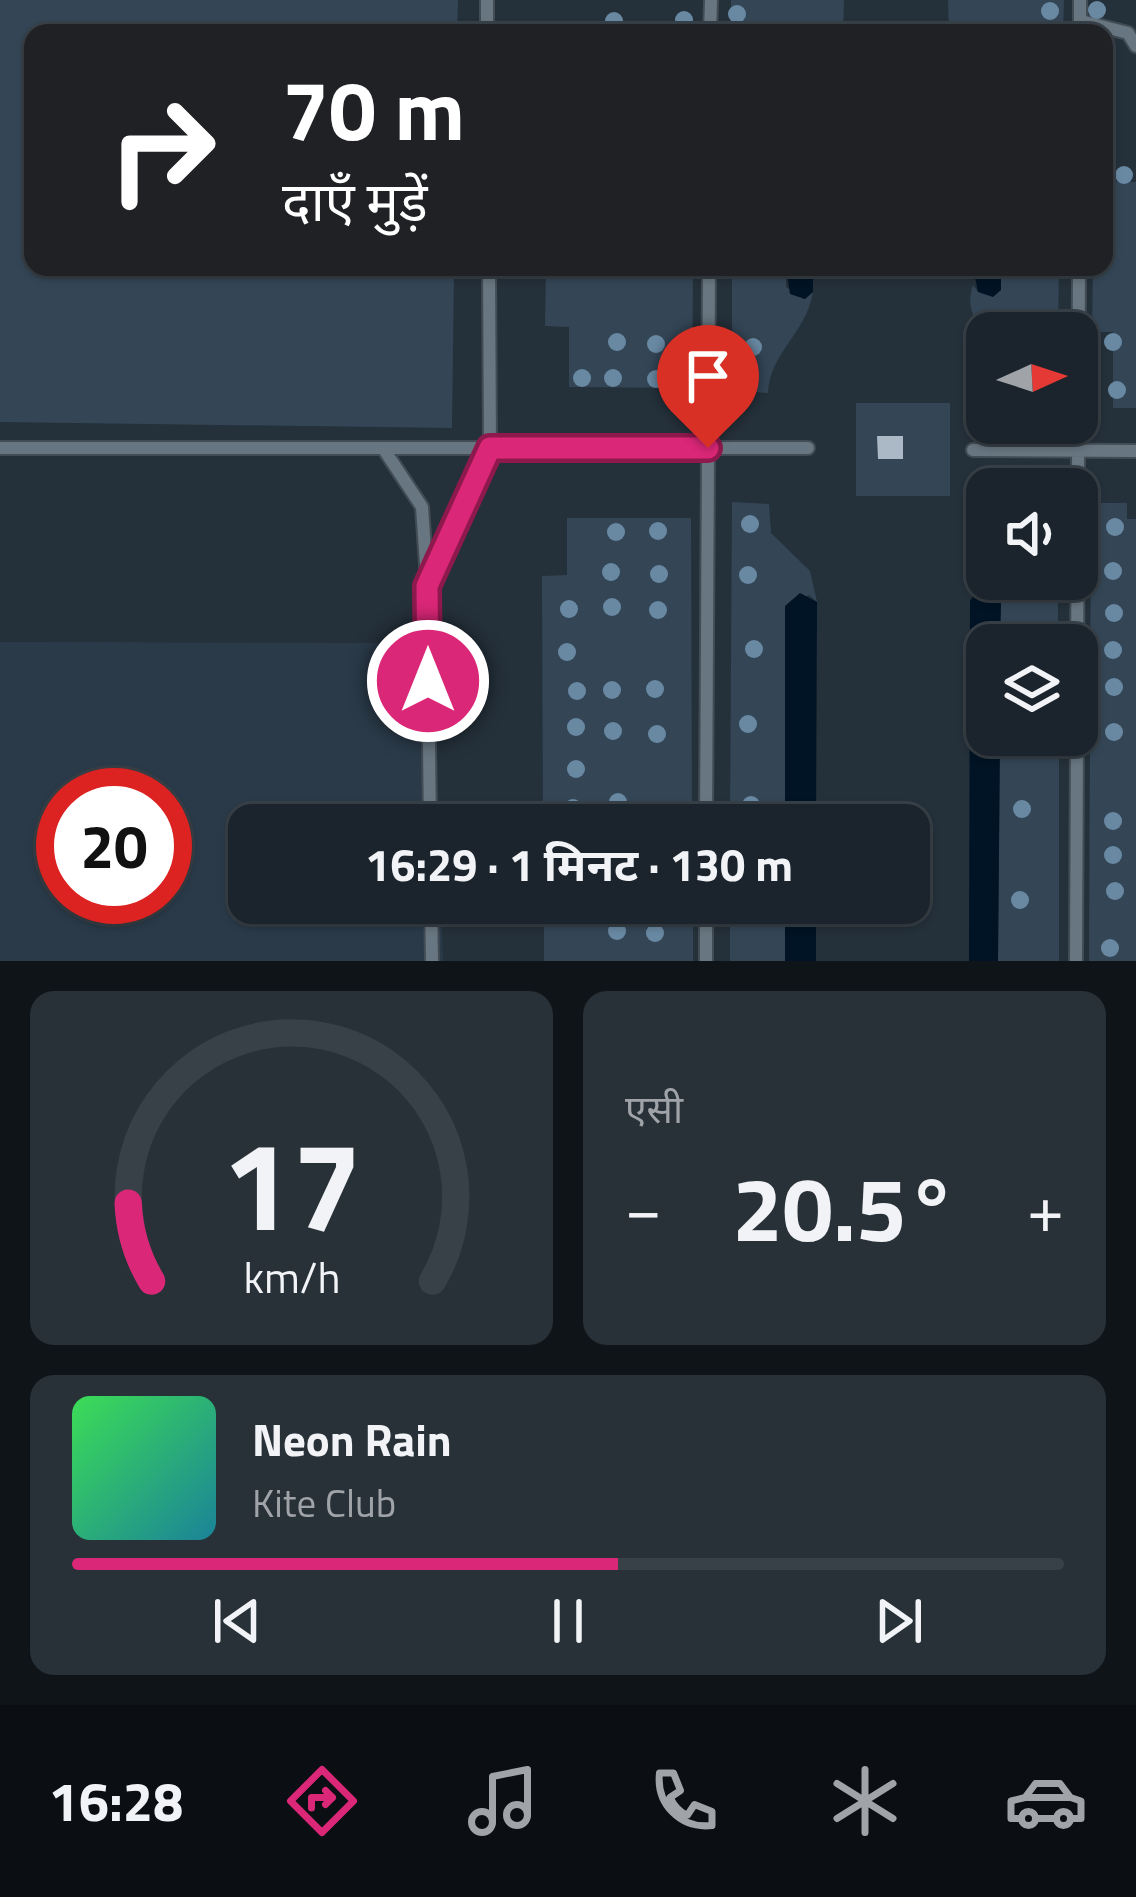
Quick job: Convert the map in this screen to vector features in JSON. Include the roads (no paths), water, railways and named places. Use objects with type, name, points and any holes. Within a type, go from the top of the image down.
[{"type":"lane","points":[[1113,31],[1128,33],[1136,46]]},
{"type":"lane","points":[[427,586],[490,448],[489,276]]},
{"type":"lane","points":[[706,804],[709,276]]},
{"type":"lane","points":[[1077,624],[1079,276]]},
{"type":"lane","points":[[0,448],[808,448]]},
{"type":"lane","points":[[383,448],[422,507],[430,804]]},
{"type":"lane","points":[[973,450],[1136,451]]},
{"type":"lane","points":[[1076,961],[1077,756]]},
{"type":"lane","points":[[431,924],[431,961]]},
{"type":"lane","points":[[706,924],[706,961]]}]
